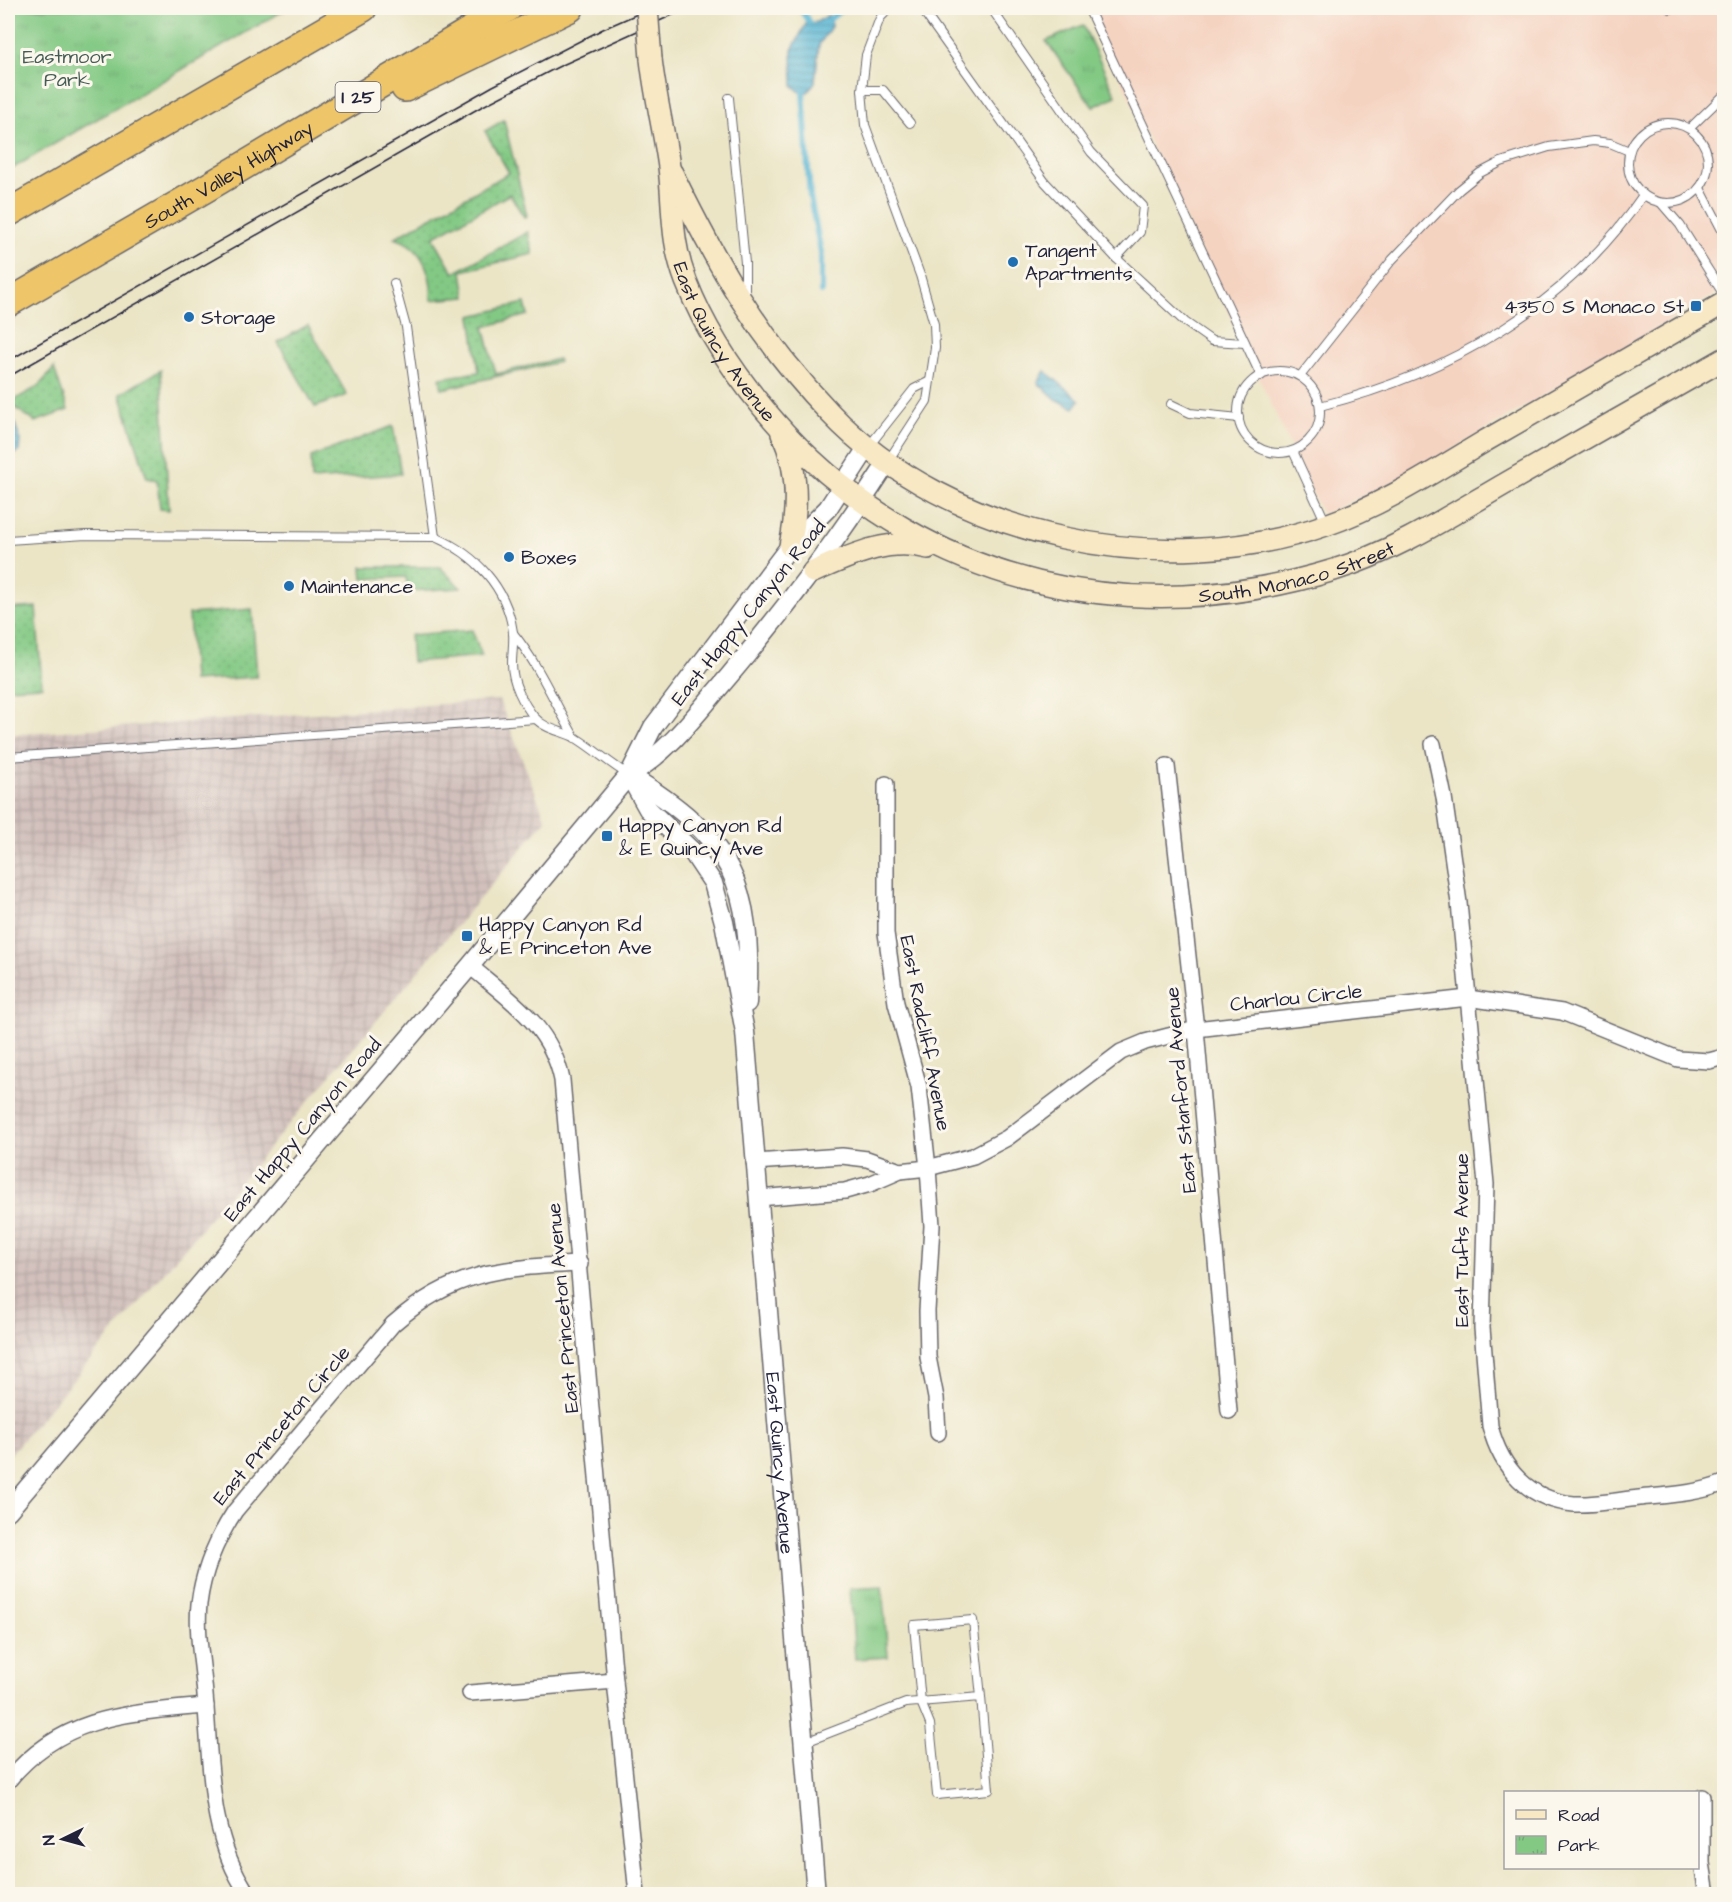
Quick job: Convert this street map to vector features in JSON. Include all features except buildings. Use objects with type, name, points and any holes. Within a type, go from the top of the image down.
[{"type":"highway","points":[[8,213],[363,8]]},
{"type":"highway","name":"South Valley Highway","points":[[8,303],[508,8]]},
{"type":"highway","points":[[208,187],[570,8]]},
{"type":"main road","name":"East Quincy Avenue","points":[[647,8],[651,59],[669,167],[672,227],[685,279],[702,318],[729,363],[776,423],[842,486]]},
{"type":"main road","name":"East Quincy Avenue","points":[[669,167],[708,247],[743,307],[801,382],[832,416],[867,448]]},
{"type":"main road","name":"South Monaco Street","points":[[867,448],[887,463],[982,512],[1028,530],[1100,545],[1190,550],[1234,546],[1285,537],[1326,525],[1417,483],[1725,303]]},
{"type":"main road","name":"South Monaco Street","points":[[842,486],[888,520],[946,552],[1026,581],[1136,597],[1190,597],[1293,581],[1376,555],[1436,526],[1725,359]]},
{"type":"main road","points":[[776,423],[791,459],[796,492],[790,546]]},
{"type":"main road","points":[[813,572],[853,555],[885,546],[916,545],[946,552]]},
{"type":"street","name":"East Happy Canyon Road","points":[[8,1511],[470,966],[628,775],[640,748],[653,727],[790,546],[828,508],[867,448]]},
{"type":"street","name":"East Happy Canyon Road","points":[[628,775],[658,756],[678,735],[813,572],[887,463]]},
{"type":"street","name":"East Tufts Avenue","points":[[1433,744],[1444,797],[1459,903],[1486,1184],[1483,1349],[1490,1426],[1503,1463],[1525,1486],[1540,1496],[1575,1504],[1676,1495],[1725,1483]]},
{"type":"street","name":"East Stanford Avenue","points":[[1167,766],[1196,1029],[1229,1412]]},
{"type":"street","name":"East Quincy Avenue","points":[[628,775],[648,809],[691,850],[713,883],[724,921],[745,1032],[816,1894]]},
{"type":"street","name":"East Radcliff Avenue","points":[[886,784],[885,889],[889,968],[919,1087],[928,1168],[932,1226],[927,1311],[928,1357],[936,1398],[938,1433]]},
{"type":"street","name":"East Princeton Avenue","points":[[470,966],[533,1020],[549,1041],[559,1065],[580,1264],[615,1681],[637,1894]]},
{"type":"street","name":"Charlou Circle","points":[[758,1198],[845,1191],[870,1184],[900,1171],[928,1168],[973,1156],[1007,1138],[1121,1053],[1145,1042],[1196,1029],[1468,998],[1544,1008],[1573,1015],[1678,1059],[1709,1061],[1725,1057]]},
{"type":"street","name":"Charlou Circle","points":[[754,1162],[842,1156],[867,1159],[900,1171]]},
{"type":"street","name":"East Princeton Circle","points":[[248,1894],[228,1860],[217,1823],[199,1605],[202,1582],[213,1549],[235,1511],[393,1324],[417,1304],[446,1286],[486,1272],[520,1267],[580,1264]]},
{"type":"street","points":[[470,1693],[615,1681]]},
{"type":"street","points":[[8,1781],[20,1767],[43,1748],[80,1726],[111,1716],[206,1706]]},
{"type":"street","points":[[1702,1797],[1702,1863],[1707,1894]]},
{"type":"lane","points":[[887,463],[927,401],[928,382],[935,348],[933,324],[920,275],[865,125],[862,90],[866,55],[880,18],[890,8]]},
{"type":"lane","points":[[921,8],[1045,182],[1116,258],[1167,306],[1212,341],[1245,343]]},
{"type":"lane","points":[[991,8],[1091,152],[1143,206],[1140,232],[1116,258]]},
{"type":"lane","points":[[1088,8],[1260,376]]},
{"type":"lane","points":[[862,90],[883,90],[910,123]]},
{"type":"lane","points":[[1690,128],[1725,95]]},
{"type":"lane","points":[[729,98],[746,273],[743,307]]},
{"type":"lane","points":[[1661,203],[1686,199],[1700,188],[1708,166],[1704,143],[1690,128],[1674,122],[1656,123],[1636,138],[1629,151],[1628,170],[1632,183],[1643,195],[1661,203],[1680,225],[1725,295]]},
{"type":"lane","points":[[1300,375],[1392,260],[1459,190],[1480,173],[1501,162],[1549,147],[1593,141],[1610,143],[1629,151]]},
{"type":"lane","points":[[1700,188],[1725,234]]},
{"type":"lane","points":[[1320,406],[1398,383],[1482,343],[1562,285],[1626,220],[1643,195]]},
{"type":"lane","points":[[394,283],[406,327],[435,537]]},
{"type":"lane","points":[[1279,372],[1300,375],[1314,391],[1320,406],[1315,431],[1304,445],[1293,451],[1271,453],[1248,438],[1239,418],[1240,400],[1246,388],[1260,376],[1279,372]]},
{"type":"lane","points":[[867,448],[914,388],[928,382]]},
{"type":"lane","points":[[1171,404],[1190,413],[1239,418]]},
{"type":"lane","points":[[1293,451],[1326,525]]},
{"type":"lane","points":[[8,540],[86,535],[435,537],[462,551],[488,574],[505,603],[513,633],[513,679],[536,719],[555,731],[575,738],[628,775]]},
{"type":"lane","points":[[513,633],[532,657],[548,691],[575,738]]},
{"type":"lane","points":[[8,757],[536,719]]},
{"type":"lane","points":[[973,1620],[989,1790],[938,1795],[930,1725],[921,1702],[914,1625],[973,1620]]},
{"type":"lane","points":[[803,1743],[906,1703],[981,1696]]},
{"type":"shaded area","points":[[1088,8],[1724,8],[1724,289],[1404,478],[1322,514]]},
{"type":"shaded area","points":[[499,700],[546,820],[8,1457],[8,735]]},
{"type":"green space","name":"Eastmoor Park","points":[[8,8],[288,8],[8,171]]},
{"type":"green space","points":[[1083,25],[1116,96],[1093,107],[1046,41]]},
{"type":"green space","points":[[504,120],[527,216],[524,217],[510,194],[433,237],[454,273],[528,232],[533,254],[462,271],[466,297],[431,300],[430,280],[424,262],[412,247],[394,238],[509,173],[485,131]]},
{"type":"green space","points":[[525,303],[528,315],[484,327],[496,374],[558,359],[559,362],[442,389],[440,378],[479,372],[471,316]]},
{"type":"green space","points":[[308,325],[347,395],[315,407],[278,342]]},
{"type":"green space","points":[[54,368],[68,410],[35,422],[9,403],[39,386]]},
{"type":"green space","points":[[161,370],[169,510],[160,509],[157,480],[147,478],[120,394]]},
{"type":"green space","points":[[393,426],[401,474],[312,480],[311,457]]},
{"type":"green space","points":[[362,567],[440,567],[461,588],[408,591],[406,577],[363,579]]},
{"type":"green space","points":[[36,607],[42,686],[8,688],[8,609]]},
{"type":"green space","points":[[252,609],[257,677],[193,681],[189,614]]},
{"type":"green space","points":[[472,630],[482,656],[412,662],[410,635]]},
{"type":"green space","points":[[882,1586],[888,1657],[855,1659],[850,1588]]},
{"type":"water","points":[[828,15],[832,25],[819,45],[815,82],[808,92],[800,92],[793,86],[792,50],[806,24],[817,22]]},
{"type":"water","points":[[1045,371],[1080,400],[1074,408],[1056,399],[1038,383]]},
{"type":"water","points":[[15,424],[20,440],[19,451],[15,454],[8,454],[8,426]]},
{"type":"waterway","points":[[831,18],[843,8]]},
{"type":"waterway","points":[[801,10],[809,22]]},
{"type":"waterway","points":[[803,92],[810,197],[821,252],[821,292]]},
{"type":"tram line","points":[[8,361],[493,86],[603,29],[651,8]]},
{"type":"tram line","points":[[8,377],[481,107],[558,67],[688,8]]},
{"type":"place","name":"Tangent Apartments","points":[[1013,262]]},
{"type":"place","name":"4350 S Monaco St","points":[[1696,306]]},
{"type":"place","name":"Storage","points":[[189,317]]},
{"type":"place","name":"Boxes","points":[[509,557]]},
{"type":"place","name":"Maintenance","points":[[289,586]]},
{"type":"place","name":"Happy Canyon Rd & E Quincy Ave","points":[[607,836]]},
{"type":"place","name":"Happy Canyon Rd & E Princeton Ave","points":[[467,936]]}]
